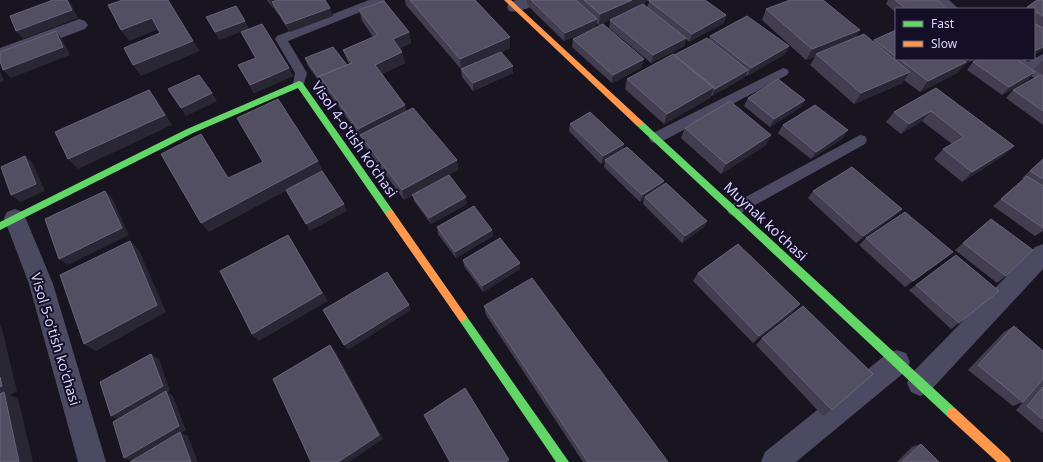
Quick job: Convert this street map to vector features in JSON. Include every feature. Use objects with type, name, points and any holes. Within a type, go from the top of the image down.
[{"type":"street","points":[[511,3],[530,0]]},
{"type":"street","name":"Muynak ko'chasi","points":[[511,3],[1005,462]]},
{"type":"street","points":[[0,55],[79,25]]},
{"type":"street","name":"Visol 4-o'tish ko'chasi","points":[[8,222],[190,131],[299,84],[563,462]]},
{"type":"street","name":"Visol 5-o'tish ko'chasi","points":[[8,222],[41,284],[92,462]]},
{"type":"street","points":[[920,383],[1043,254]]},
{"type":"street","points":[[775,462],[897,362]]},
{"type":"lane","points":[[299,84],[301,73],[281,39],[379,0]]},
{"type":"lane","points":[[942,0],[952,8]]},
{"type":"lane","points":[[1027,68],[1043,58]]},
{"type":"lane","points":[[1017,60],[1043,79]]},
{"type":"lane","points":[[656,138],[783,72]]},
{"type":"lane","points":[[734,210],[860,140]]},
{"type":"building","points":[[53,0],[67,0],[72,10],[16,31],[10,16]]},
{"type":"building","points":[[123,0],[168,0],[193,41],[133,65],[124,48],[160,33],[152,18],[121,30],[108,5]]},
{"type":"building","points":[[278,0],[325,0],[330,8],[286,24],[272,2]]},
{"type":"building","points":[[410,0],[475,0],[510,37],[460,59]]},
{"type":"building","points":[[531,0],[576,0],[597,19],[565,33]]},
{"type":"building","points":[[584,0],[632,0],[600,14]]},
{"type":"building","points":[[705,0],[726,15],[692,34],[649,1]]},
{"type":"building","points":[[790,0],[823,0],[860,30],[812,49],[766,9]]},
{"type":"building","points":[[895,0],[937,0],[947,8],[905,8]]},
{"type":"building","points":[[1037,0],[1043,0],[1043,16],[1035,12],[1035,8],[1027,7]]},
{"type":"building","points":[[384,1],[409,32],[393,39],[402,52],[375,65],[405,105],[358,129],[319,76],[352,63],[343,50],[378,35],[359,10]]},
{"type":"building","points":[[643,4],[686,38],[653,55],[610,20]]},
{"type":"building","points":[[236,6],[245,21],[215,32],[206,17]]},
{"type":"building","points":[[747,16],[789,46],[751,68],[710,36]]},
{"type":"building","points":[[262,24],[289,68],[250,85],[238,65],[256,58],[241,32]]},
{"type":"building","points":[[603,24],[644,59],[613,75],[573,39]]},
{"type":"building","points":[[1035,24],[1043,28],[1043,47],[1035,51]]},
{"type":"building","points":[[895,30],[895,56],[874,40]]},
{"type":"building","points":[[56,31],[63,47],[3,70],[0,61],[0,52]]},
{"type":"building","points":[[864,34],[910,72],[861,93],[816,54]]},
{"type":"building","points":[[707,38],[748,70],[715,89],[674,55]]},
{"type":"building","points":[[333,47],[347,65],[318,77],[305,58]]},
{"type":"building","points":[[501,52],[513,66],[473,83],[461,69]]},
{"type":"building","points":[[673,54],[714,87],[667,114],[627,79]]},
{"type":"building","points":[[900,60],[963,60],[966,62],[928,81]]},
{"type":"building","points":[[977,60],[1017,60],[1035,72],[1009,87],[973,62]]},
{"type":"building","points":[[199,75],[212,93],[181,108],[168,89]]},
{"type":"building","points":[[1040,75],[1043,77],[1043,111],[1013,90]]},
{"type":"building","points":[[778,79],[805,100],[774,119],[748,98]]},
{"type":"building","points":[[936,88],[1014,146],[972,172],[943,149],[964,137],[931,111],[909,124],[894,112]]},
{"type":"building","points":[[149,90],[165,115],[68,159],[55,132]]},
{"type":"building","points":[[278,99],[318,161],[201,223],[161,154],[201,134],[228,178],[263,162],[237,118]]},
{"type":"building","points":[[730,101],[771,135],[726,164],[685,128]]},
{"type":"building","points":[[815,105],[848,130],[816,152],[783,125]]},
{"type":"building","points":[[413,108],[457,160],[402,190],[360,135]]},
{"type":"building","points":[[590,112],[624,144],[603,156],[570,124]]},
{"type":"building","points":[[627,147],[664,181],[642,195],[605,160]]},
{"type":"building","points":[[25,156],[36,184],[11,195],[1,167]]},
{"type":"building","points":[[1043,159],[1043,179],[1030,171]]},
{"type":"building","points":[[852,167],[902,209],[863,236],[813,191]]},
{"type":"building","points":[[322,171],[344,204],[306,224],[286,190]]},
{"type":"building","points":[[449,175],[466,197],[429,218],[412,195]]},
{"type":"building","points":[[1027,176],[1043,186],[1043,228],[1001,199]]},
{"type":"building","points":[[666,183],[707,221],[685,236],[645,197]]},
{"type":"building","points":[[105,191],[122,228],[59,259],[45,219]]},
{"type":"building","points":[[474,206],[492,230],[455,252],[437,227]]},
{"type":"building","points":[[905,212],[953,252],[913,281],[866,238]]},
{"type":"building","points":[[991,219],[1033,250],[1006,276],[963,243]]},
{"type":"building","points":[[288,235],[322,293],[252,334],[220,271]]},
{"type":"building","points":[[500,238],[520,263],[482,286],[463,260]]},
{"type":"building","points":[[130,241],[157,305],[84,344],[60,275]]},
{"type":"building","points":[[738,244],[800,304],[759,336],[698,273]]},
{"type":"building","points":[[956,255],[999,291],[959,323],[916,285]]},
{"type":"building","points":[[387,272],[409,305],[344,345],[323,310]]},
{"type":"building","points":[[532,278],[668,462],[588,462],[484,306]]},
{"type":"building","points":[[803,306],[873,374],[832,410],[762,338]]},
{"type":"building","points":[[1014,326],[1043,351],[1043,379],[1023,402],[978,365]]},
{"type":"building","points":[[330,345],[379,435],[338,462],[311,462],[273,379]]},
{"type":"building","points":[[151,354],[163,386],[111,416],[100,382]]},
{"type":"building","points":[[1043,387],[1043,419],[1027,406]]},
{"type":"building","points":[[465,388],[509,460],[506,462],[450,462],[424,415]]},
{"type":"building","points":[[166,391],[179,426],[124,458],[113,422]]},
{"type":"building","points":[[4,392],[19,462],[0,462],[0,394]]},
{"type":"building","points":[[180,432],[191,462],[130,462]]},
{"type":"building","points":[[921,444],[939,462],[902,462]]},
{"type":"traffic: fast","points":[[0,226],[190,131],[299,84],[390,214]]},
{"type":"traffic: fast","points":[[639,123],[952,413]]},
{"type":"traffic: fast","points":[[462,317],[563,462]]},
{"type":"traffic: slow","points":[[507,0],[639,123]]},
{"type":"traffic: slow","points":[[390,214],[462,317]]},
{"type":"traffic: slow","points":[[952,413],[1005,462]]}]
